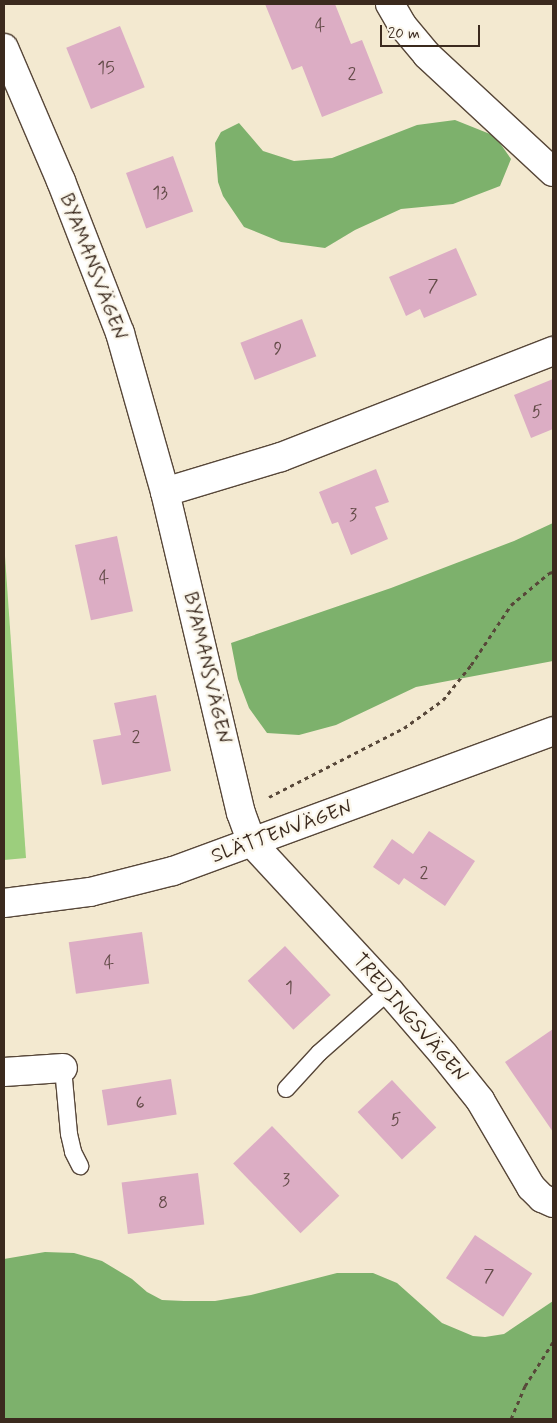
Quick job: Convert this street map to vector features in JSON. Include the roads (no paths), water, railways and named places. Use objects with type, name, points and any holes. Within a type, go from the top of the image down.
[{"type":"street","points":[[390,4],[402,24],[427,54],[553,172]]},
{"type":"street","name":"BYAMANSVÄGEN","points":[[4,48],[60,181],[120,333],[166,492],[241,814],[252,843]]},
{"type":"street","points":[[166,492],[281,457],[553,351]]},
{"type":"street","name":"SLÄTTENVÄGEN","points":[[4,903],[90,892],[150,878],[252,843],[553,731]]},
{"type":"street","name":"TREDINGSVÄGEN","points":[[252,843],[389,991],[480,1100],[531,1187],[542,1198],[553,1203]]},
{"type":"street","points":[[4,1072],[63,1068]]},
{"type":"lane","points":[[286,1089],[319,1053],[389,991]]},
{"type":"lane","points":[[63,1068],[73,1152],[80,1166]]}]
